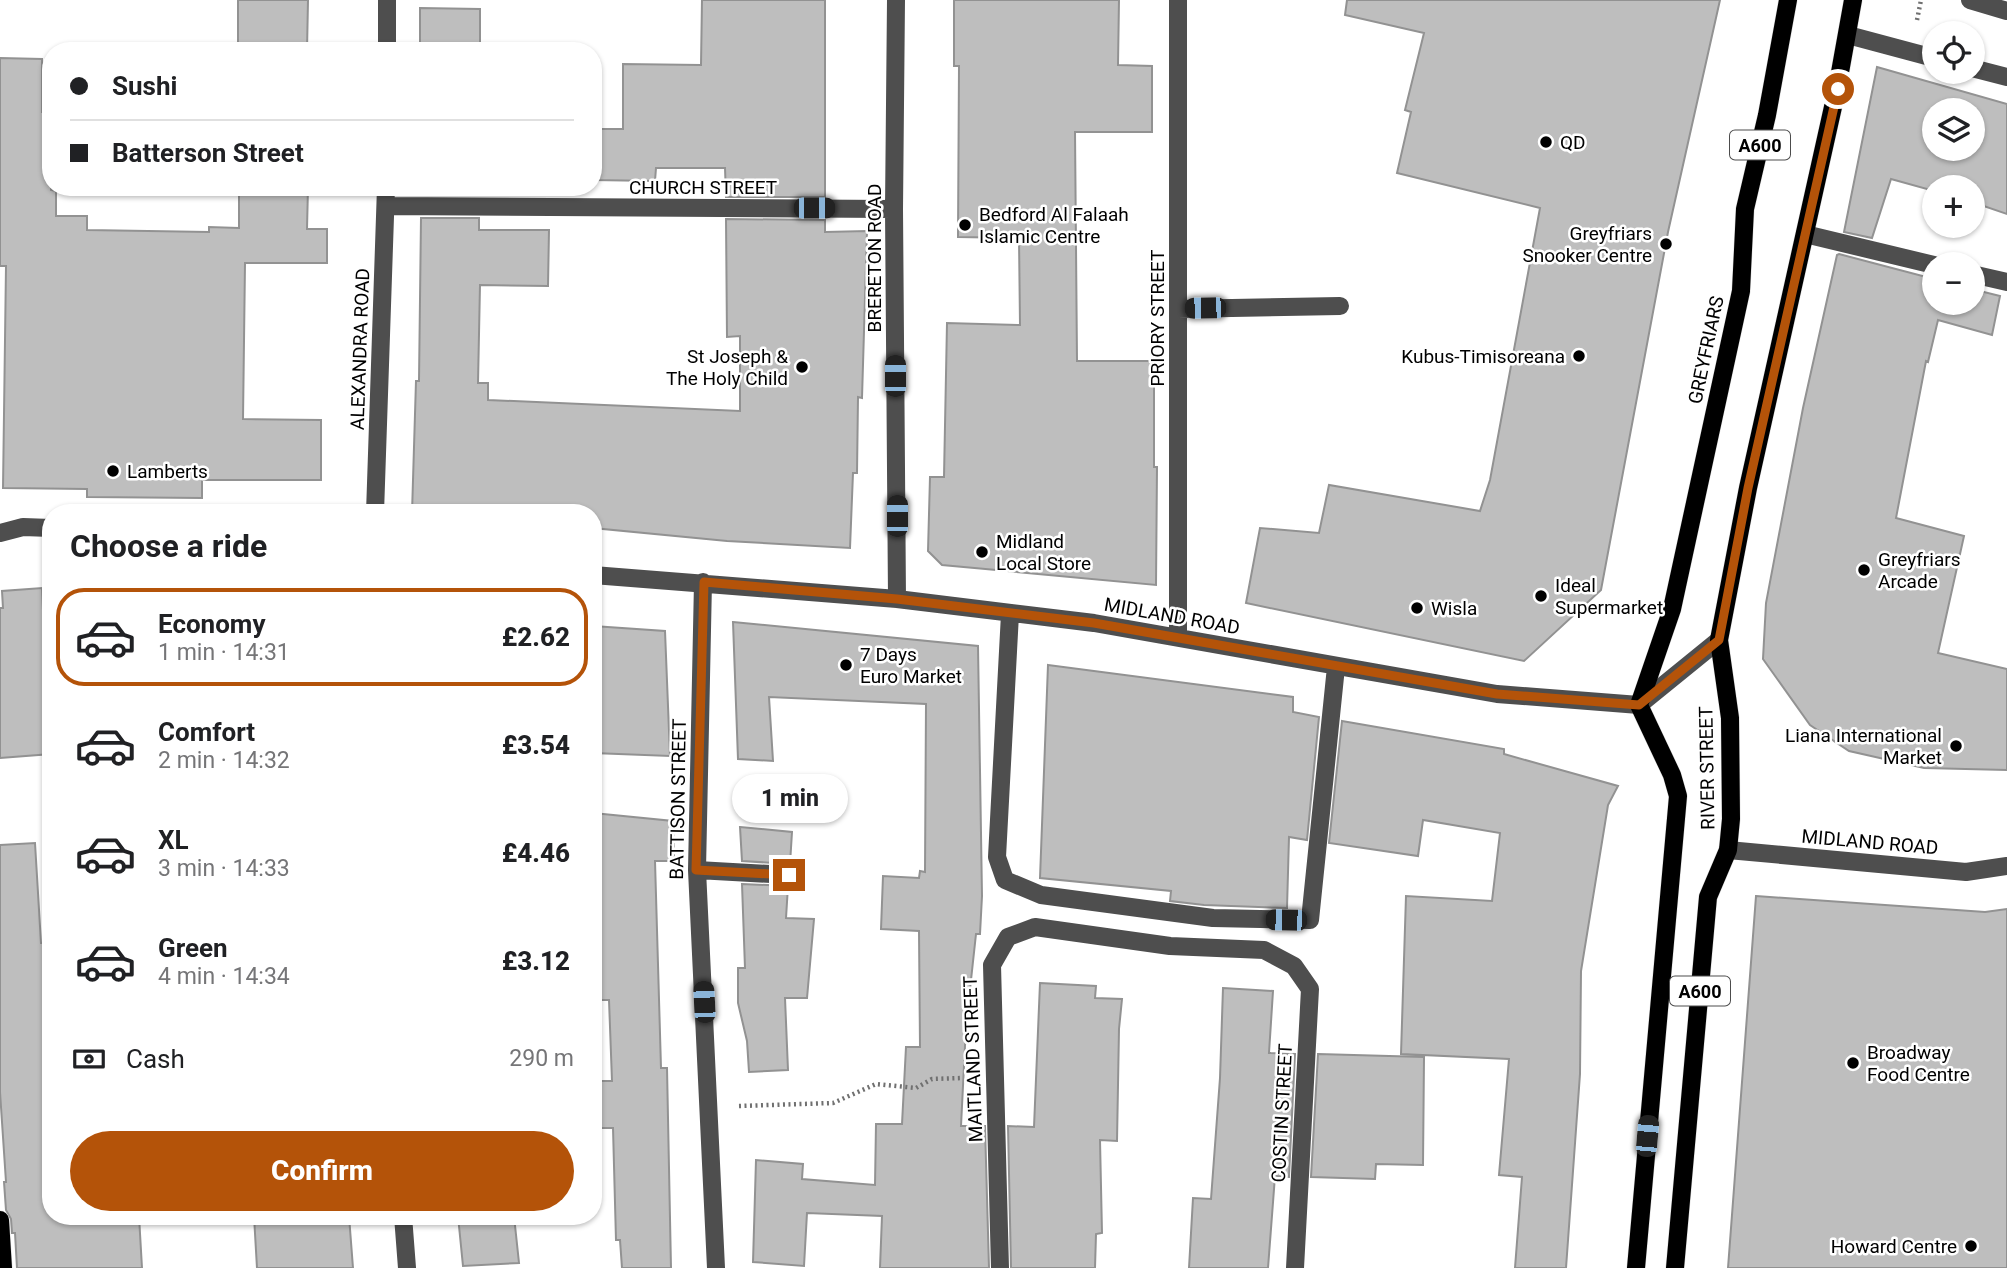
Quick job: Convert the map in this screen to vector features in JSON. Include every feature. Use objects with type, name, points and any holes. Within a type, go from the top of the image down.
[{"type":"main road","name":"GREYFRIARS","points":[[1639,705],[1672,609],[1741,291],[1745,209],[1767,116],[1788,0]]},
{"type":"main road","name":"A600","points":[[1719,640],[1748,488],[1805,234],[1853,0]]},
{"type":"main road","name":"RIVER STREET","points":[[1675,1268],[1708,897],[1728,850],[1731,819],[1730,718],[1719,640]]},
{"type":"main road","name":"RIVER STREET","points":[[1636,1268],[1678,796],[1672,775],[1639,705]]},
{"type":"main road","points":[[0,1220],[3,1268]]},
{"type":"street","points":[[387,0],[387,42]]},
{"type":"street","name":"BRERETON ROAD","points":[[897,0],[894,209],[897,599]]},
{"type":"street","name":"PRIORY STREET","points":[[1178,0],[1178,637]]},
{"type":"street","points":[[1970,0],[2007,11]]},
{"type":"street","points":[[1847,35],[1922,55]]},
{"type":"street","points":[[1985,72],[2007,78]]},
{"type":"street","name":"ALEXANDRA ROAD","points":[[375,504],[386,196]]},
{"type":"street","name":"CHURCH STREET","points":[[386,206],[894,209]]},
{"type":"street","points":[[1805,234],[1922,262]]},
{"type":"street","points":[[1985,277],[2007,282]]},
{"type":"street","points":[[1178,309],[1340,306]]},
{"type":"street","points":[[0,533],[23,527],[42,528]]},
{"type":"street","name":"MIDLAND ROAD","points":[[602,576],[897,599],[1094,623],[1497,694],[1639,705]]},
{"type":"street","name":"BATTISON STREET","points":[[704,582],[696,870],[716,1268]]},
{"type":"street","points":[[1010,614],[997,857],[1005,880],[1041,895],[1213,918],[1310,920],[1336,667]]},
{"type":"street","points":[[1639,705],[1719,640]]},
{"type":"street","name":"MIDLAND ROAD","points":[[1728,850],[1966,872],[2007,866]]},
{"type":"street","points":[[696,870],[789,875]]},
{"type":"street","name":"MAITLAND STREET","points":[[1000,1268],[992,965],[1008,937],[1035,927],[1170,946],[1264,950],[1294,966]]},
{"type":"street","name":"COSTIN STREET","points":[[1294,966],[1310,989],[1295,1268]]},
{"type":"street","points":[[404,1225],[407,1268]]},
{"type":"path","points":[[710,1107],[833,1103],[876,1084],[916,1088],[932,1079],[963,1078],[995,1082]]},
{"type":"building","points":[[238,0],[308,0],[307,42],[238,42]]},
{"type":"building","points":[[702,0],[825,0],[825,197],[726,197],[725,168],[656,168],[655,181],[602,180],[602,129],[623,129],[623,64],[701,65]]},
{"type":"building","points":[[954,0],[1119,0],[1118,65],[1152,66],[1152,132],[1075,132],[1077,361],[1154,361],[1156,585],[942,565],[928,551],[930,477],[944,477],[947,323],[1020,325],[1019,238],[958,237],[959,66],[954,66]]},
{"type":"building","points":[[1347,0],[1720,0],[1668,232],[1601,590],[1524,661],[1246,603],[1260,528],[1319,533],[1329,485],[1480,511],[1490,480],[1540,208],[1397,173],[1411,112],[1405,110],[1424,33],[1345,15]]},
{"type":"building","points":[[420,8],[480,9],[480,42],[420,42]]},
{"type":"building","points":[[0,58],[42,59],[42,196],[56,196],[56,216],[87,216],[87,230],[209,232],[209,227],[239,228],[239,196],[308,196],[307,229],[327,229],[327,263],[245,263],[243,419],[321,420],[321,480],[202,480],[202,498],[87,497],[87,489],[3,488],[6,266],[0,266]]},
{"type":"building","points":[[1877,67],[1922,80],[1922,84],[1937,84],[2007,104],[2007,214],[1985,206],[1985,175],[1922,175],[1922,188],[1891,179],[1872,238],[1844,232]]},
{"type":"building","points":[[421,218],[479,218],[479,230],[549,230],[548,286],[480,285],[478,383],[488,383],[488,400],[740,411],[740,336],[727,337],[726,219],[825,220],[825,232],[867,231],[862,398],[858,397],[857,473],[853,473],[850,548],[727,541],[602,529],[602,504],[412,504],[416,381],[419,381]]},
{"type":"building","points":[[1837,255],[1922,276],[1922,315],[1985,315],[1985,292],[2000,296],[1992,335],[1938,320],[1928,362],[1926,361],[1896,518],[1964,536],[1938,653],[2007,669],[2007,770],[1924,768],[1849,751],[1810,725],[1763,659],[1766,603],[1803,408]]},
{"type":"building","points":[[42,588],[42,755],[0,758],[2,591]]},
{"type":"building","points":[[733,622],[978,646],[982,896],[980,934],[976,934],[966,1026],[961,1126],[985,1126],[989,1268],[880,1268],[882,1216],[807,1213],[804,1266],[753,1262],[756,1160],[803,1164],[802,1179],[875,1185],[876,1124],[902,1124],[906,1047],[920,1047],[919,931],[881,929],[883,876],[919,878],[920,871],[925,872],[926,704],[769,697],[773,761],[738,759]]},
{"type":"building","points":[[602,627],[665,631],[670,756],[602,753]]},
{"type":"building","points":[[1048,665],[1293,697],[1293,712],[1319,717],[1307,840],[1289,837],[1287,908],[1170,901],[1171,891],[1040,878]]},
{"type":"building","points":[[1342,721],[1504,749],[1504,754],[1618,786],[1608,805],[1581,971],[1580,1074],[1566,1268],[1515,1268],[1522,1177],[1499,1175],[1509,1059],[1401,1054],[1406,896],[1492,901],[1500,833],[1423,820],[1418,856],[1329,843]]},
{"type":"building","points":[[602,814],[673,821],[674,861],[655,861],[661,1068],[667,1068],[671,1268],[622,1268],[620,1240],[616,1240],[613,1128],[602,1128],[602,1081],[612,1081],[609,1000],[602,1000]]},
{"type":"building","points":[[740,827],[792,832],[790,864],[742,861]]},
{"type":"building","points":[[35,843],[42,943],[42,1225],[140,1225],[142,1268],[17,1268],[15,1233],[12,1233],[11,1219],[6,1210],[0,1092],[0,845]]},
{"type":"building","points":[[742,884],[788,886],[786,918],[814,919],[807,998],[785,998],[788,1070],[749,1072],[747,1041],[738,1003],[738,968],[745,968]]},
{"type":"building","name":"Broadway Food Centre","points":[[1756,896],[1985,912],[2007,909],[2007,1268],[1728,1268]]},
{"type":"building","points":[[1040,983],[1096,986],[1095,998],[1122,999],[1117,1141],[1100,1140],[1102,1233],[1096,1234],[1095,1268],[1011,1268],[1008,1126],[1034,1127]]},
{"type":"building","points":[[1223,988],[1273,991],[1269,1053],[1295,1054],[1289,1177],[1275,1176],[1268,1268],[1189,1268],[1193,1198],[1211,1199],[1220,1078]]},
{"type":"building","points":[[1318,1054],[1424,1057],[1423,1165],[1376,1164],[1375,1179],[1311,1177]]},
{"type":"building","points":[[255,1225],[350,1225],[353,1268],[257,1268]]},
{"type":"building","points":[[459,1225],[515,1225],[519,1263],[463,1266]]},
{"type":"place","name":"QD","points":[[1546,142]]},
{"type":"place","name":"Bedford Al Falaah Islamic Centre","points":[[965,225]]},
{"type":"place","name":"Greyfriars Snooker Centre","points":[[1666,244]]},
{"type":"place","name":"Kubus-Timisoreana","points":[[1579,356]]},
{"type":"place","name":"St Joseph & The Holy Child","points":[[802,367]]},
{"type":"place","name":"Lamberts","points":[[113,471]]},
{"type":"place","name":"Midland Local Store","points":[[982,552]]},
{"type":"place","name":"Greyfriars Arcade","points":[[1864,570]]},
{"type":"place","name":"Ideal Supermarket","points":[[1541,596]]},
{"type":"place","name":"Wisla","points":[[1417,608]]},
{"type":"place","name":"7 Days Euro Market","points":[[846,665]]},
{"type":"place","name":"Liana International Market","points":[[1956,746]]},
{"type":"place","name":"Broadway Food Centre","points":[[1853,1063]]},
{"type":"place","name":"Howard Centre","points":[[1971,1246]]},
{"type":"route","points":[[789,875],[696,870],[704,582],[897,599],[1094,623],[1497,694],[1639,705],[1719,640],[1748,488],[1838,89]]}]
